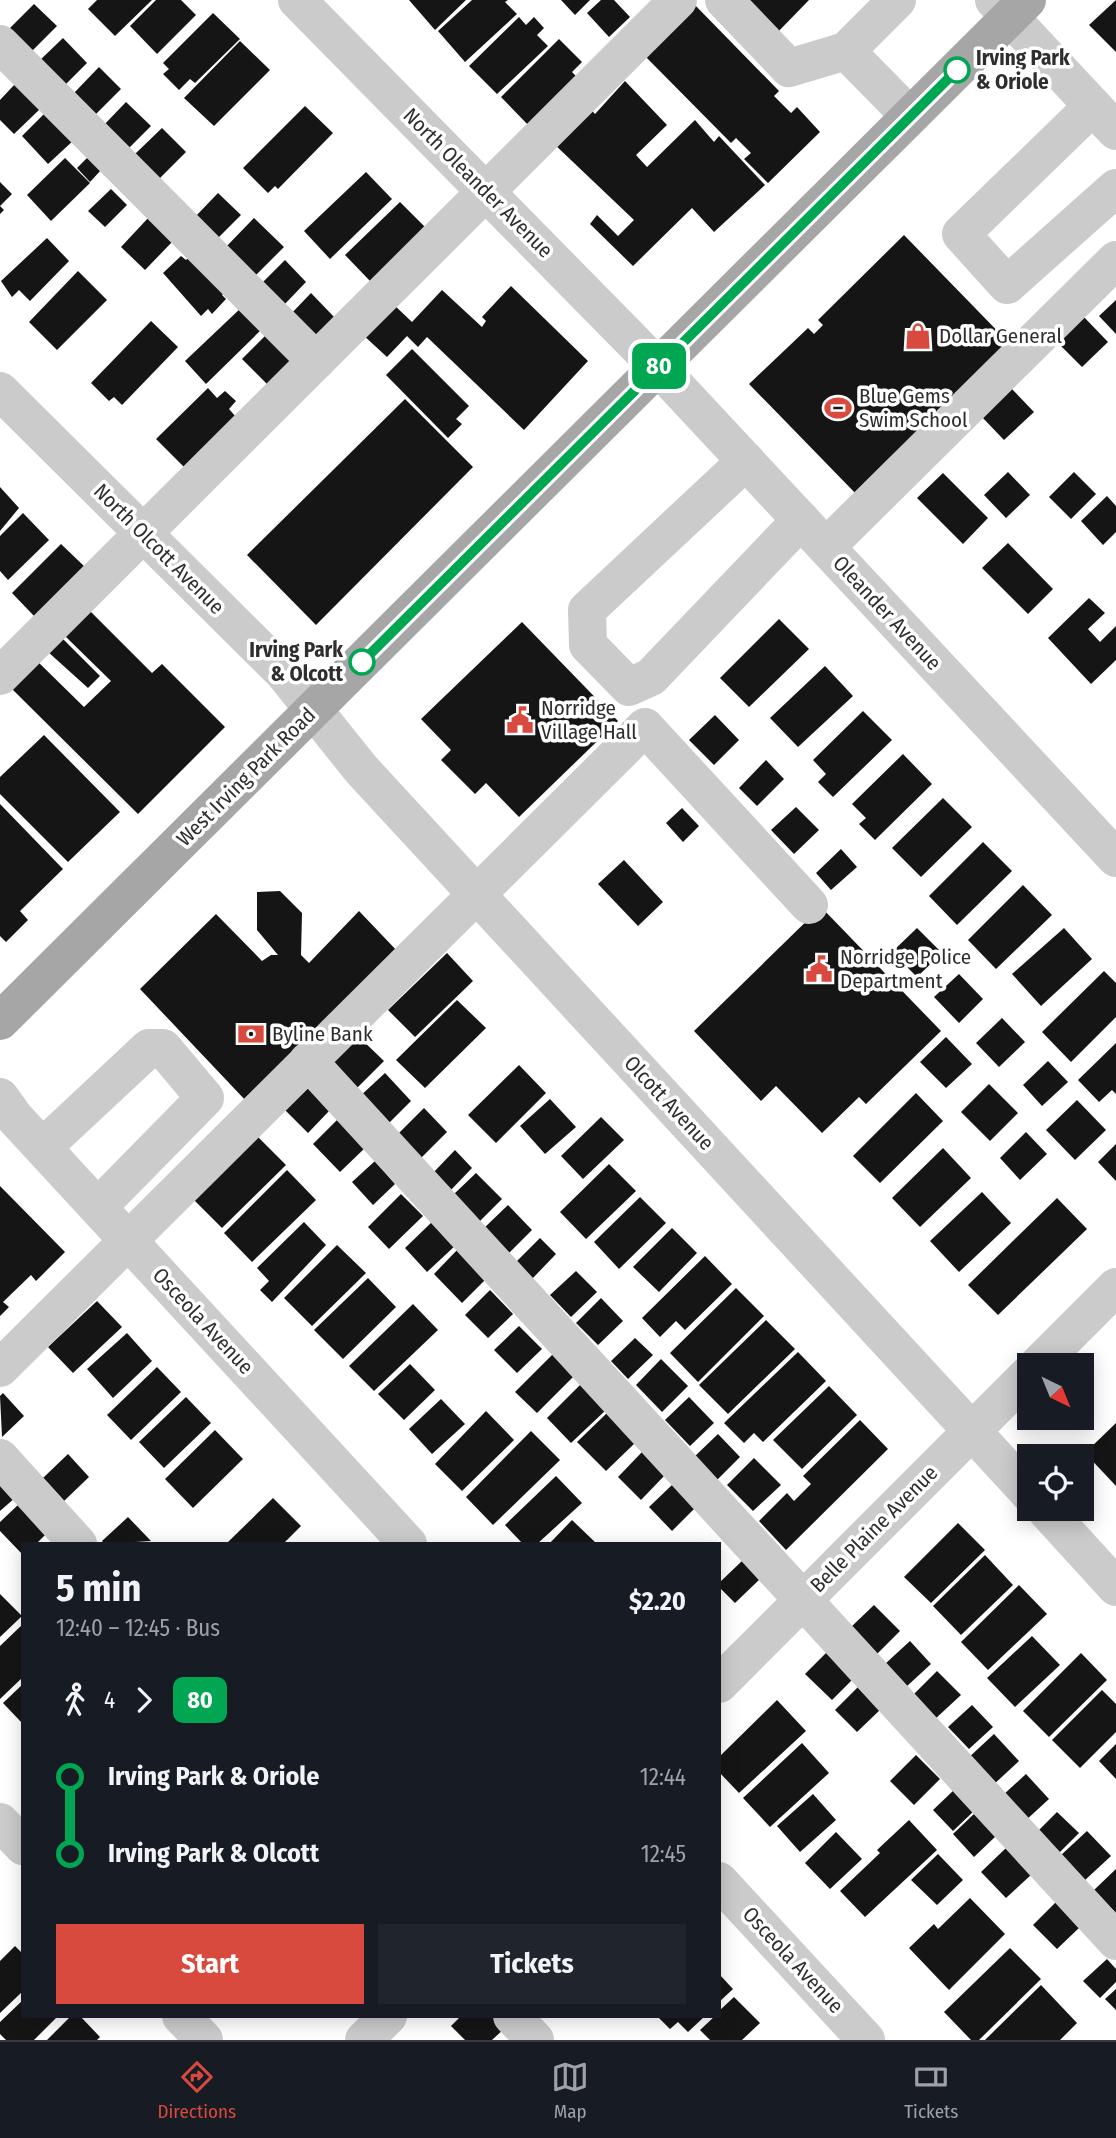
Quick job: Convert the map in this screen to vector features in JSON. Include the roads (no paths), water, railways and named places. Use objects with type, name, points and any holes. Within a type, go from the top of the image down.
[{"type":"main road","name":"West Irving Park Road","points":[[0,1021],[910,116],[1010,6]]},
{"type":"street","name":"North Oleander Avenue","points":[[297,0],[487,190],[658,367]]},
{"type":"street","points":[[724,0],[789,68],[846,51],[897,0]]},
{"type":"street","points":[[0,676],[487,190],[661,5]]},
{"type":"street","points":[[1010,6],[1106,112],[961,234],[1007,285],[1116,188]]},
{"type":"street","points":[[0,44],[316,361]]},
{"type":"street","points":[[846,51],[910,116]]},
{"type":"street","points":[[746,461],[587,610],[588,645],[629,687],[651,677],[814,534],[1116,260]]},
{"type":"street","name":"Oleander Avenue","points":[[658,367],[1116,858]]},
{"type":"street","name":"North Olcott Avenue","points":[[0,391],[284,673],[313,710]]},
{"type":"street","name":"Olcott Avenue","points":[[313,710],[361,769],[1017,1480]]},
{"type":"street","points":[[0,1368],[645,727],[809,905]]},
{"type":"street","points":[[43,1147],[149,1048],[163,1048],[171,1056],[205,1098],[98,1207]]},
{"type":"street","points":[[308,1062],[1116,1941]]},
{"type":"street","name":"Osceola Avenue","points":[[0,1097],[406,1542]]},
{"type":"street","points":[[1050,1353],[1116,1287]]},
{"type":"street","name":"Belle Plaine Avenue","points":[[721,1682],[1017,1386]]},
{"type":"street","points":[[0,1458],[76,1542]]},
{"type":"street","points":[[1056,1521],[1116,1587]]},
{"type":"street","points":[[0,1822],[21,1844]]},
{"type":"street","name":"Osceola Avenue","points":[[721,1883],[866,2040]]},
{"type":"street","points":[[183,2018],[204,2040]]},
{"type":"street","points":[[364,2040],[386,2018]]},
{"type":"street","points":[[514,2018],[535,2040]]},
{"type":"place","name":"Irving Park & Oriole","points":[[957,70]]},
{"type":"place","name":"Dollar General","points":[[918,336]]},
{"type":"place","name":"Blue Gems Swim School","points":[[838,408]]},
{"type":"place","name":"Irving Park & Olcott","points":[[362,662]]},
{"type":"place","name":"Norridge Village Hall","points":[[520,720]]},
{"type":"place","name":"Norridge Police Department","points":[[819,969]]},
{"type":"place","name":"Byline Bank","points":[[251,1034]]}]
